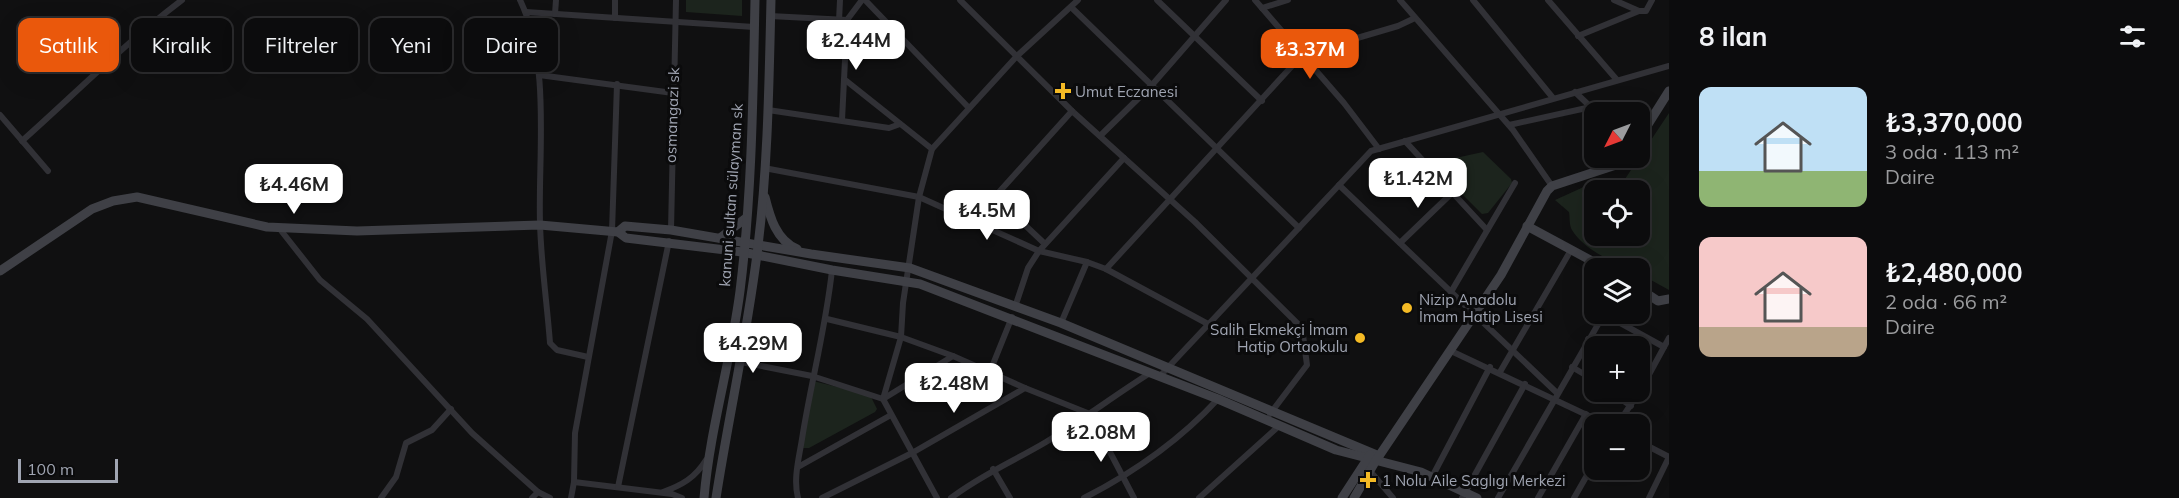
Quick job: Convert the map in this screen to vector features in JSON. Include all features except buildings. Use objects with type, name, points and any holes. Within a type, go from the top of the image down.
[{"type":"street","points":[[22,141],[90,81],[135,35],[182,0]]},
{"type":"street","points":[[520,0],[526,12],[539,75],[540,225],[550,343],[557,350],[588,357]]},
{"type":"street","points":[[555,14],[556,0]]},
{"type":"street","points":[[615,0],[615,18]]},
{"type":"street","name":"osmangazi sk","points":[[671,230],[676,0]]},
{"type":"street","name":"kanuni sultan sülayman sk","points":[[704,498],[709,457],[740,291],[752,138],[755,0]]},
{"type":"street","points":[[716,498],[741,362],[758,250],[768,110],[771,0]]},
{"type":"street","points":[[839,21],[840,0]]},
{"type":"street","points":[[842,120],[847,20],[863,0],[969,108]]},
{"type":"street","points":[[960,0],[1072,111],[1170,200],[1302,328],[1307,365],[1268,416]]},
{"type":"street","points":[[937,498],[884,399],[901,337],[903,303],[908,282],[919,197],[932,149],[1017,56],[1078,0]]},
{"type":"street","points":[[1157,0],[1262,101]]},
{"type":"street","points":[[1100,136],[1152,85],[1226,0]]},
{"type":"street","points":[[1255,0],[1303,54],[1378,149]]},
{"type":"street","points":[[1262,8],[1288,0]]},
{"type":"street","points":[[1400,0],[1509,125],[1552,186]]},
{"type":"street","points":[[1473,0],[1553,98]]},
{"type":"street","points":[[1548,0],[1617,80]]},
{"type":"street","points":[[1614,0],[1639,11]]},
{"type":"street","points":[[1578,36],[1639,11],[1646,11],[1652,0]]},
{"type":"street","points":[[1071,7],[1299,228]]},
{"type":"street","points":[[526,12],[754,27]]},
{"type":"street","points":[[770,16],[847,20]]},
{"type":"street","points":[[1106,269],[1303,54],[1398,26],[1414,18]]},
{"type":"street","points":[[1163,373],[1361,160],[1378,149],[1669,66]]},
{"type":"street","points":[[539,75],[673,93]]},
{"type":"street","points":[[844,79],[932,149]]},
{"type":"street","points":[[572,498],[575,433],[588,357],[615,232],[617,84]]},
{"type":"street","points":[[1650,121],[1669,91]]},
{"type":"street","points":[[1575,92],[1586,102]]},
{"type":"street","points":[[1509,125],[1584,109]]},
{"type":"street","points":[[768,110],[889,128],[900,124]]},
{"type":"street","points":[[973,221],[1072,111]]},
{"type":"street","points":[[0,115],[48,171]]},
{"type":"street","points":[[1405,141],[1487,230]]},
{"type":"street","points":[[1015,307],[1028,268],[1039,251],[1124,158]]},
{"type":"street","points":[[764,168],[919,197],[1039,251],[1087,262],[1106,269],[1208,324]]},
{"type":"street","points":[[1342,498],[1476,314],[1552,186],[1607,168]]},
{"type":"street","points":[[1451,292],[1515,183]]},
{"type":"street","points":[[763,185],[770,217],[777,232],[791,246],[810,254]]},
{"type":"street","points":[[1339,185],[1476,314],[1556,396]]},
{"type":"street","points":[[1400,243],[1453,192]]},
{"type":"street","points":[[0,271],[92,209],[113,201],[137,197],[279,228],[357,231],[540,225],[615,232],[626,238],[669,241],[742,252],[758,250],[810,254],[910,268],[1061,323],[1218,399],[1268,416],[1280,425],[1336,450],[1421,472],[1463,495],[1477,498]]},
{"type":"street","points":[[994,197],[1045,244]]},
{"type":"street","points":[[720,238],[747,218]]},
{"type":"street","points":[[615,232],[625,226],[671,230],[743,241],[758,250],[832,270],[908,282],[1012,317],[1150,373],[1163,373],[1373,458]]},
{"type":"street","points":[[1527,226],[1586,258]]},
{"type":"street","points":[[279,228],[320,280],[367,319],[472,433],[538,492],[550,498]]},
{"type":"street","points":[[618,487],[669,241]]},
{"type":"street","points":[[1500,372],[1571,250]]},
{"type":"street","points":[[1061,323],[1087,262]]},
{"type":"street","points":[[798,498],[795,487],[812,376],[827,319],[832,270]]},
{"type":"street","points":[[1650,295],[1658,300],[1669,299]]},
{"type":"street","points":[[989,374],[1012,317]]},
{"type":"street","points":[[827,319],[901,337],[953,356],[989,374],[1090,414],[1122,479],[1134,498]]},
{"type":"street","points":[[1622,324],[1664,347]]},
{"type":"street","points":[[1650,372],[1669,338]]},
{"type":"street","points":[[1498,498],[1584,346]]},
{"type":"street","points":[[1451,351],[1556,396],[1586,414]]},
{"type":"street","points":[[741,362],[812,376],[884,399],[953,356]]},
{"type":"street","points":[[1432,477],[1490,367]]},
{"type":"street","points":[[1572,367],[1584,374]]},
{"type":"street","points":[[951,498],[993,469],[1044,443],[1150,373]]},
{"type":"street","points":[[1463,495],[1525,384]]},
{"type":"street","points":[[822,498],[912,453],[1025,388]]},
{"type":"street","points":[[1084,498],[1122,479],[1151,458],[1218,399]]},
{"type":"street","points":[[1625,402],[1631,406]]},
{"type":"street","points":[[1625,414],[1633,402]]},
{"type":"street","points":[[381,498],[396,477],[406,443],[432,430],[451,410]]},
{"type":"street","points":[[798,467],[891,415]]},
{"type":"street","points":[[1538,498],[1584,418]]},
{"type":"street","points":[[1199,498],[1280,425]]},
{"type":"street","points":[[1649,498],[1669,457],[1650,447]]},
{"type":"street","points":[[662,493],[696,475],[709,457]]},
{"type":"street","points":[[1354,498],[1370,471],[1373,458]]},
{"type":"street","points":[[993,469],[1010,498]]},
{"type":"street","points":[[1370,471],[1393,498]]},
{"type":"street","points":[[1574,498],[1584,480]]},
{"type":"street","points":[[574,482],[618,487],[645,494],[662,493],[682,498]]},
{"type":"street","points":[[532,498],[538,492]]},
{"type":"shaded area","points":[[686,0],[742,0],[742,16],[686,12]]},
{"type":"shaded area","points":[[1669,113],[1669,290],[1650,280],[1650,258],[1606,258],[1587,246],[1650,246],[1650,180],[1619,180],[1625,179],[1632,168],[1650,168],[1650,142]]},
{"type":"shaded area","points":[[1483,152],[1511,179],[1512,183],[1488,213],[1482,214],[1433,165],[1437,162]]},
{"type":"shaded area","points":[[1584,187],[1584,244],[1572,230],[1569,212],[1555,200]]},
{"type":"shaded area","points":[[813,381],[870,395],[877,409],[809,448],[803,448]]},
{"type":"place","name":"Umut Eczanesi","points":[[1063,91]]},
{"type":"place","name":"Nizip Anadolu İmam Hatip Lisesi","points":[[1407,308]]},
{"type":"place","name":"Salih Ekmekçi İmam Hatip Ortaokulu","points":[[1360,338]]},
{"type":"place","name":"1 Nolu Aile Saglıgı Merkezi","points":[[1368,480]]}]
